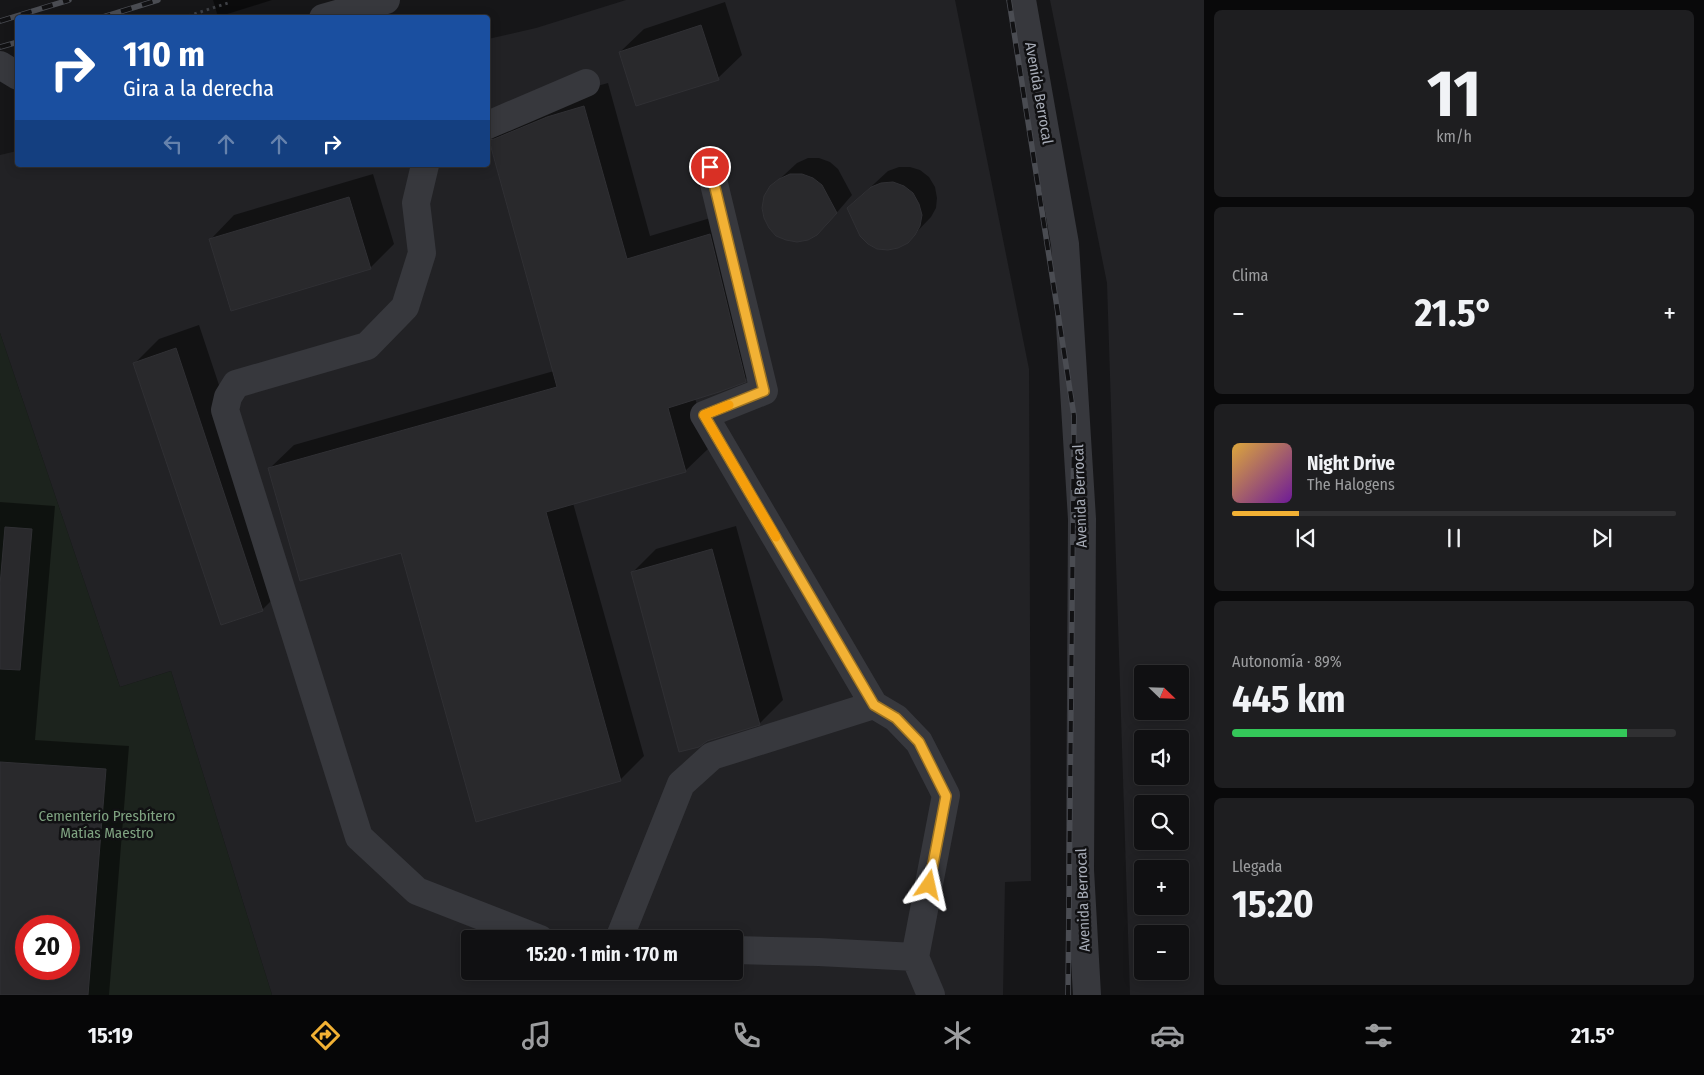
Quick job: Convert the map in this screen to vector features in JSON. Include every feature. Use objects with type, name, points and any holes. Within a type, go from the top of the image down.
[{"type":"street","points":[[334,15],[386,0]]},
{"type":"street","name":"Avenida Berrocal","points":[[1022,0],[1065,244],[1082,519],[1080,870],[1087,995]]},
{"type":"street","points":[[0,65],[15,74]]},
{"type":"street","points":[[490,124],[586,82]]},
{"type":"street","points":[[425,167],[416,203],[422,253],[405,307],[367,346],[236,384],[228,397],[225,410],[359,837],[417,891],[517,930]]},
{"type":"street","points":[[710,167],[764,391],[704,415],[874,705],[896,718],[919,742],[946,796],[915,957],[931,995]]},
{"type":"street","points":[[623,930],[681,784],[712,756],[874,705]]},
{"type":"street","points":[[743,950],[915,957]]},
{"type":"path","points":[[192,15],[228,4]]},
{"type":"shaded area","points":[[626,0],[955,0],[1029,369],[1031,881],[1005,882],[1003,995],[272,995],[171,671],[120,687],[0,333],[0,155],[15,151],[15,167],[490,167],[490,39],[536,28]]},
{"type":"shaded area","points":[[1050,0],[1204,0],[1204,995],[1130,995],[1107,283]]},
{"type":"green space","name":"Cementerio Presbítero Matías Maestro","points":[[0,333],[120,687],[171,671],[272,995],[0,995]]},
{"type":"building","points":[[701,25],[719,80],[636,106],[619,52]]},
{"type":"building","points":[[584,106],[627,259],[710,234],[746,382],[668,408],[686,472],[546,512],[621,781],[476,822],[401,553],[300,581],[268,468],[557,387],[490,144],[490,140],[547,117]]},
{"type":"building","points":[[790,174],[802,174],[813,178],[822,185],[837,213],[817,235],[808,240],[797,242],[776,236],[764,218],[762,208],[764,196],[770,186]]},
{"type":"building","points":[[893,182],[904,186],[913,193],[922,215],[920,226],[908,243],[888,250],[877,249],[860,236],[847,208],[871,187],[881,183]]},
{"type":"building","points":[[349,197],[371,269],[231,311],[209,239]]},
{"type":"building","points":[[176,348],[263,611],[221,625],[133,363]]},
{"type":"building","points":[[5,527],[32,529],[20,670],[0,669],[0,585]]},
{"type":"building","points":[[712,549],[760,725],[707,741],[699,747],[679,752],[631,572]]},
{"type":"building","points":[[0,762],[106,769],[88,995],[0,995]]},
{"type":"railway","points":[[20,15],[69,0]]},
{"type":"railway","points":[[110,15],[158,0]]},
{"type":"railway","points":[[1009,0],[1074,416],[1068,995]]},
{"type":"railway","points":[[0,21],[15,16]]},
{"type":"railway","points":[[0,47],[15,43]]},
{"type":"slow traffic","points":[[729,405],[704,415],[776,537]]},
{"type":"route","points":[[710,167],[764,391],[704,415],[874,705],[896,718],[919,742],[946,796],[929,885]]}]
